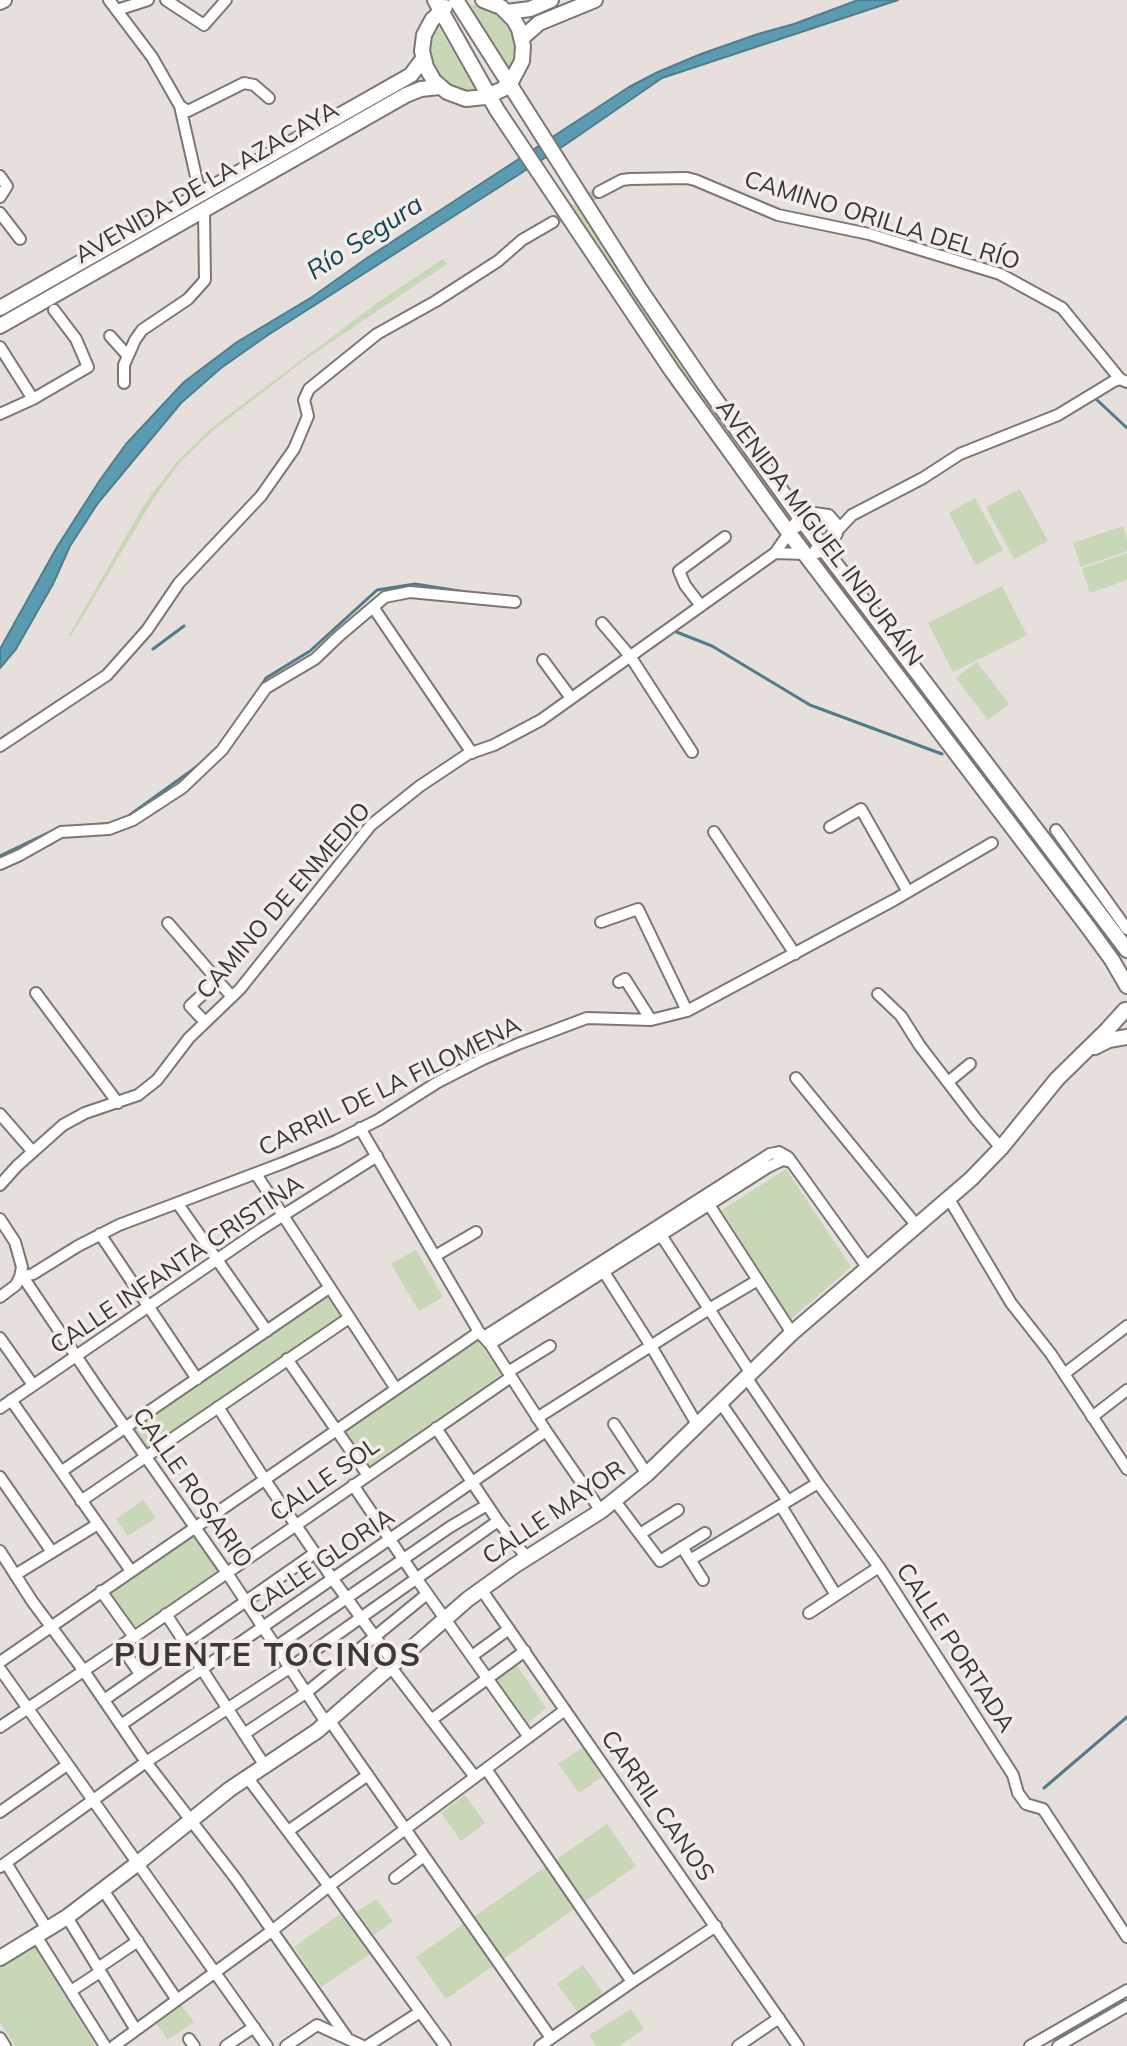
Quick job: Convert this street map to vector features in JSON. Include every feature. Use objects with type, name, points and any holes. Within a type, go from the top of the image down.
[{"type":"main road","points":[[458,0],[438,5],[424,35],[423,59],[439,87],[466,99],[489,96],[508,84],[522,61],[522,38],[514,20],[507,12],[483,0]]},
{"type":"main road","name":"AVENIDA MIGUEL INDURÁIN","points":[[458,0],[508,84],[676,343],[802,520],[1127,950]]},
{"type":"main road","points":[[507,12],[530,9],[551,0]]},
{"type":"main road","points":[[522,38],[539,23],[595,0]]},
{"type":"main road","name":"AVENIDA MIGUEL INDURÁIN","points":[[438,5],[497,110],[672,371],[789,533],[1088,927],[1127,986]]},
{"type":"main road","name":"AVENIDA DE LA AZACAYA","points":[[0,308],[411,75],[423,59]]},
{"type":"main road","name":"AVENIDA DE LA AZACAYA","points":[[0,326],[406,95],[439,87]]},
{"type":"main road","points":[[789,533],[802,520],[814,515],[828,517],[834,524],[835,533],[827,545],[805,554]]},
{"type":"main road","name":"CALLE MAYOR","points":[[0,1958],[67,1917],[247,1777],[329,1722],[481,1589],[615,1501],[698,1426],[792,1333],[949,1199],[1001,1148],[1057,1079],[1126,1012]]},
{"type":"main road","name":"CALLE MAYOR","points":[[1087,1051],[1109,1040],[1127,1037]]},
{"type":"street","points":[[109,0],[152,57],[180,106],[200,194]]},
{"type":"street","points":[[117,10],[148,0]]},
{"type":"street","points":[[166,0],[204,25],[226,0]]},
{"type":"street","points":[[180,106],[188,111],[244,83],[254,85],[269,98]]},
{"type":"street","points":[[0,176],[7,186],[0,197]]},
{"type":"street","name":"CAMINO ORILLA DEL RÍO","points":[[599,192],[622,180],[687,178],[778,215],[869,234],[1000,274],[1062,308],[1124,381]]},
{"type":"street","points":[[124,383],[124,365],[142,330],[188,299],[205,280],[204,210]]},
{"type":"street","points":[[0,213],[20,239]]},
{"type":"street","points":[[0,746],[107,675],[147,630],[179,583],[261,496],[294,449],[308,416],[304,400],[309,389],[377,334],[436,301],[498,261],[522,240],[553,222]]},
{"type":"street","points":[[0,414],[88,367],[76,339],[54,310]]},
{"type":"street","points":[[110,336],[128,356]]},
{"type":"street","points":[[0,347],[33,399]]},
{"type":"street","points":[[835,533],[852,515],[923,478],[960,454],[1058,415],[1114,381],[1124,381]]},
{"type":"street","points":[[828,517],[852,515]]},
{"type":"street","name":"CAMINO DE ENMEDIO","points":[[0,1185],[73,1119],[138,1095],[157,1080],[189,1038],[232,997],[371,825],[420,786],[472,753],[541,720],[775,553],[789,533]]},
{"type":"street","points":[[701,606],[679,571],[725,537]]},
{"type":"street","points":[[775,553],[805,554]]},
{"type":"street","points":[[0,864],[61,832],[109,829],[133,820],[182,788],[222,750],[266,688],[315,659],[385,597],[410,592],[515,602]]},
{"type":"street","points":[[373,607],[472,753]]},
{"type":"street","points":[[602,623],[630,656],[692,752]]},
{"type":"street","points":[[543,660],[571,698]]},
{"type":"street","points":[[830,827],[861,809],[908,892]]},
{"type":"street","points":[[1056,830],[1127,929]]},
{"type":"street","points":[[714,832],[795,954]]},
{"type":"street","name":"CARRIL DE LA FILOMENA","points":[[22,1277],[33,1274],[100,1234],[336,1141],[483,1059],[587,1018],[651,1020],[687,1011],[992,843]]},
{"type":"street","points":[[601,922],[638,909],[687,1011]]},
{"type":"street","points":[[168,923],[232,997]]},
{"type":"street","points":[[619,982],[625,979],[651,1020]]},
{"type":"street","points":[[205,1022],[190,1006],[218,980]]},
{"type":"street","points":[[36,993],[118,1103]]},
{"type":"street","points":[[878,994],[901,1016],[1001,1148]]},
{"type":"street","points":[[948,1082],[970,1064]]},
{"type":"street","points":[[796,1078],[917,1226]]},
{"type":"street","points":[[0,1114],[33,1152]]},
{"type":"street","points":[[360,1128],[484,1338],[601,1511]]},
{"type":"street","points":[[0,1662],[396,1389],[601,1268],[707,1200],[770,1154],[779,1152],[793,1163],[867,1267]]},
{"type":"street","name":"CALLE INFANTA CRISTINA","points":[[0,1408],[216,1260],[377,1156]]},
{"type":"street","points":[[256,1174],[396,1389]]},
{"type":"street","points":[[949,1199],[1011,1303],[1051,1354],[1092,1417],[1124,1456],[1127,1469]]},
{"type":"street","points":[[707,1200],[792,1333]]},
{"type":"street","points":[[178,1204],[267,1331]]},
{"type":"street","points":[[0,1219],[18,1250],[22,1267],[22,1277],[0,1297]]},
{"type":"street","name":"CALLE PORTADA","points":[[658,1231],[818,1483],[879,1567],[1013,1775],[1018,1793],[1026,1804],[1043,1809],[1127,1937]]},
{"type":"street","points":[[435,1256],[476,1232]]},
{"type":"street","points":[[100,1234],[197,1379]]},
{"type":"street","points":[[601,1268],[698,1426]]},
{"type":"street","name":"CALLE ROSARIO","points":[[22,1277],[307,1692],[551,2038]]},
{"type":"street","points":[[537,1418],[758,1280]]},
{"type":"street","points":[[62,1471],[329,1288]]},
{"type":"street","points":[[81,1501],[349,1318]]},
{"type":"street","points":[[1064,1374],[1127,1326]]},
{"type":"street","points":[[0,1338],[33,1385]]},
{"type":"street","name":"CALLE SOL","points":[[0,1727],[227,1573],[550,1346]]},
{"type":"street","points":[[287,1359],[367,1474]]},
{"type":"street","points":[[1092,1417],[1127,1390]]},
{"type":"street","points":[[11,1400],[131,1571]]},
{"type":"street","points":[[720,1402],[785,1503],[836,1595]]},
{"type":"street","points":[[218,1407],[295,1525],[431,1720],[475,1777]]},
{"type":"street","points":[[614,1424],[647,1474]]},
{"type":"street","points":[[436,1428],[498,1521],[527,1558]]},
{"type":"street","name":"CALLE GLORIA","points":[[121,1725],[546,1431]]},
{"type":"street","points":[[0,1477],[52,1552]]},
{"type":"street","points":[[690,1560],[818,1483]]},
{"type":"street","points":[[353,1485],[529,1737]]},
{"type":"street","points":[[615,1501],[660,1561],[705,1533]]},
{"type":"street","points":[[277,1646],[487,1505]]},
{"type":"street","points":[[640,1534],[678,1510]]},
{"type":"street","points":[[105,2046],[71,1991],[3,1865],[146,1762],[291,1667],[498,1521]]},
{"type":"street","points":[[15,1575],[98,1524]]},
{"type":"street","points":[[682,1547],[703,1580]]},
{"type":"street","points":[[0,1551],[146,1762],[273,1930],[348,2039]]},
{"type":"street","points":[[104,1700],[315,1553]]},
{"type":"street","points":[[809,1613],[879,1567]]},
{"type":"street","name":"CARRIL CANOS","points":[[481,1589],[798,2046]]},
{"type":"street","points":[[101,1591],[134,1637]]},
{"type":"street","points":[[244,1734],[307,1692],[427,1594]]},
{"type":"street","points":[[166,1614],[265,1766]]},
{"type":"street","points":[[472,1656],[509,1629]]},
{"type":"street","points":[[121,1646],[140,1674]]},
{"type":"street","points":[[431,1720],[525,1651]]},
{"type":"street","points":[[0,1669],[267,2046]]},
{"type":"street","points":[[117,2045],[565,1710]]},
{"type":"street","points":[[0,1812],[67,1765]]},
{"type":"street","points":[[486,1769],[632,1982]]},
{"type":"street","points":[[288,1831],[368,1775]]},
{"type":"street","points":[[247,1777],[445,2046]]},
{"type":"street","points":[[395,1878],[424,1856]]},
{"type":"street","points":[[103,1890],[177,2000]]},
{"type":"street","points":[[67,1917],[136,2030]]},
{"type":"street","points":[[540,2046],[716,1926]]},
{"type":"street","points":[[71,1991],[138,1941]]},
{"type":"street","points":[[1030,2046],[1127,1990]]},
{"type":"street","points":[[1095,2025],[1127,2000]]},
{"type":"street","points":[[1058,2046],[1127,2006]]},
{"type":"street","points":[[286,2046],[317,2025],[365,2046],[420,2012]]},
{"type":"street","points":[[738,2046],[779,2018]]},
{"type":"street","points":[[226,2046],[254,2027]]},
{"type":"street","points":[[0,2038],[5,2046]]},
{"type":"green space","points":[[484,6],[501,15],[511,26],[516,38],[517,61],[510,72],[468,7]]},
{"type":"green space","points":[[437,24],[477,93],[445,87],[429,62],[428,40]]},
{"type":"green space","points":[[578,201],[795,520],[789,523],[568,208]]},
{"type":"green space","points":[[443,259],[447,264],[306,359],[214,430],[181,461],[154,498],[69,635],[147,500],[177,462],[211,428],[377,303]]},
{"type":"green space","points":[[1020,489],[1048,541],[1014,559],[986,507]]},
{"type":"green space","points":[[975,498],[1003,550],[976,565],[949,513]]},
{"type":"green space","points":[[1123,526],[1127,551],[1081,567],[1073,543]]},
{"type":"green space","points":[[1127,553],[1127,580],[1090,593],[1082,569]]},
{"type":"green space","points":[[825,561],[1117,948],[1113,950],[1076,897],[827,573],[822,564]]},
{"type":"green space","points":[[1002,586],[1027,635],[953,672],[928,623]]},
{"type":"green space","points":[[977,662],[1009,704],[988,720],[956,678]]},
{"type":"green space","points":[[786,1169],[851,1267],[790,1320],[722,1210]]},
{"type":"green space","points":[[416,1250],[443,1297],[419,1311],[391,1264]]},
{"type":"green space","points":[[329,1294],[342,1315],[147,1450],[133,1429]]},
{"type":"green space","points":[[477,1340],[502,1374],[366,1468],[341,1433]]},
{"type":"green space","points":[[143,1500],[156,1518],[128,1536],[116,1519]]},
{"type":"green space","points":[[192,1535],[217,1571],[138,1626],[133,1626],[112,1592]]},
{"type":"green space","points":[[515,1663],[546,1708],[527,1724],[495,1677]]},
{"type":"green space","points":[[583,1747],[602,1777],[579,1793],[558,1764]]},
{"type":"green space","points":[[465,1795],[485,1823],[461,1841],[441,1813]]},
{"type":"green space","points":[[607,1824],[636,1866],[446,1999],[416,1957]]},
{"type":"green space","points":[[376,1899],[393,1921],[374,1935],[357,1912]]},
{"type":"green space","points":[[344,1911],[373,1952],[321,1987],[294,1947]]},
{"type":"green space","points":[[35,1942],[95,2046],[15,2046],[0,2022],[0,1964]]},
{"type":"green space","points":[[583,1965],[605,1996],[579,2014],[557,1984]]},
{"type":"green space","points":[[181,2005],[194,2022],[168,2040],[156,2023]]},
{"type":"green space","points":[[631,2009],[644,2029],[619,2046],[596,2046],[589,2035]]},
{"type":"water","points":[[858,0],[898,0],[662,78],[565,145],[221,368],[181,403],[98,503],[70,546],[53,584],[16,649],[0,668],[0,649],[57,547],[100,480],[126,444],[184,382],[237,342],[312,297],[629,87],[701,54]]},
{"type":"waterway","points":[[1096,399],[1127,428]]},
{"type":"waterway","points":[[258,691],[266,678],[310,651],[377,590],[415,584],[478,594]]},
{"type":"waterway","points":[[153,649],[184,626]]},
{"type":"waterway","points":[[674,631],[712,646],[810,705],[942,754]]},
{"type":"waterway","points":[[127,817],[199,765]]},
{"type":"waterway","points":[[85,826],[113,823]]},
{"type":"waterway","points":[[0,856],[54,830]]},
{"type":"waterway","points":[[1044,1788],[1127,1717]]},
{"type":"tunnel","points":[[553,222],[599,192]]},
{"type":"district","name":"PUENTE TOCINOS","points":[[268,1656]]},
{"type":"water label","name":"Río Segura","points":[[365,238]]}]
